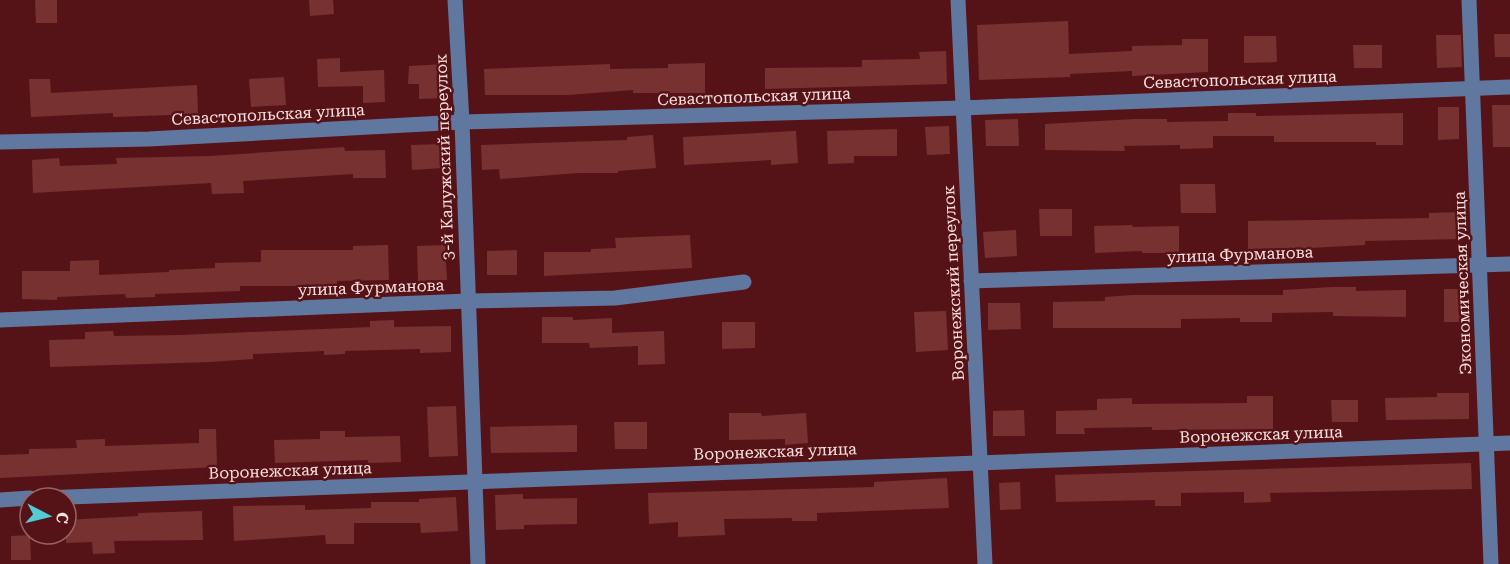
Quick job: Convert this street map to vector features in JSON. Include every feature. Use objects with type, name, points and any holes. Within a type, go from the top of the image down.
[{"type":"street","name":"3-й Калужский переулок","points":[[455,0],[462,122],[478,564]]},
{"type":"street","name":"Воронежский переулок","points":[[958,0],[985,564]]},
{"type":"street","name":"Экономическая улица","points":[[1469,0],[1491,564]]},
{"type":"street","name":"Севастопольская улица","points":[[0,142],[149,139],[462,122],[962,108],[1510,87]]},
{"type":"street","name":"улица Фурманова","points":[[971,280],[1510,264]]},
{"type":"street","name":"улица Фурманова","points":[[0,320],[468,301],[615,298],[744,282]]},
{"type":"street","name":"Воронежская улица","points":[[78,497],[1510,443]]},
{"type":"street","points":[[0,500],[18,499]]},
{"type":"building","points":[[35,0],[57,0],[57,23],[36,23]]},
{"type":"building","points":[[309,0],[333,0],[334,14],[310,16]]},
{"type":"building","points":[[1068,21],[1069,54],[1132,51],[1132,46],[1182,45],[1182,39],[1208,39],[1208,72],[1132,76],[1132,71],[1070,74],[1070,77],[979,80],[977,25]]},
{"type":"building","points":[[1494,34],[1510,34],[1510,57],[1495,57]]},
{"type":"building","points":[[1436,35],[1461,35],[1462,67],[1437,68]]},
{"type":"building","points":[[1244,36],[1276,36],[1277,62],[1244,63]]},
{"type":"building","points":[[1353,45],[1382,45],[1382,68],[1354,68]]},
{"type":"building","points":[[946,51],[947,84],[765,89],[765,68],[862,67],[862,60],[920,59],[919,52]]},
{"type":"building","points":[[340,58],[340,72],[384,70],[385,102],[363,103],[363,86],[318,87],[317,59]]},
{"type":"building","points":[[705,63],[705,93],[633,93],[633,90],[568,95],[485,95],[484,69],[610,64],[610,69],[668,68],[668,64]]},
{"type":"building","points":[[445,64],[447,82],[442,82],[443,98],[419,99],[419,84],[408,84],[409,66]]},
{"type":"building","points":[[284,77],[286,105],[251,107],[249,79]]},
{"type":"building","points":[[29,79],[50,79],[51,93],[197,85],[198,114],[113,117],[113,113],[31,117]]},
{"type":"building","points":[[1492,105],[1510,105],[1510,147],[1493,147]]},
{"type":"building","points":[[1438,107],[1459,107],[1459,139],[1438,140]]},
{"type":"building","points":[[1228,113],[1256,113],[1256,116],[1403,113],[1403,145],[1376,145],[1376,142],[1274,142],[1274,136],[1213,136],[1213,148],[1180,149],[1180,145],[1124,146],[1125,151],[1045,150],[1045,124],[1135,119],[1167,119],[1167,122],[1228,121]]},
{"type":"building","points":[[1018,119],[1019,146],[986,146],[985,120]]},
{"type":"building","points":[[949,126],[950,154],[927,155],[925,127]]},
{"type":"building","points":[[897,129],[897,156],[854,156],[854,163],[828,164],[827,131]]},
{"type":"building","points":[[796,131],[798,163],[771,165],[771,160],[684,165],[683,137]]},
{"type":"building","points":[[653,135],[656,168],[618,171],[618,173],[578,173],[500,179],[499,169],[482,170],[481,145],[627,140],[627,137]]},
{"type":"building","points":[[441,144],[442,168],[412,170],[411,145]]},
{"type":"building","points":[[344,147],[345,151],[385,150],[386,178],[353,178],[353,174],[243,181],[244,193],[212,194],[211,183],[33,193],[32,160],[59,158],[60,166],[117,164],[116,158],[210,156]]},
{"type":"building","points":[[1180,184],[1215,184],[1216,213],[1181,213]]},
{"type":"building","points":[[1039,209],[1072,209],[1072,236],[1040,236]]},
{"type":"building","points":[[1461,212],[1461,239],[1365,241],[1365,245],[1248,249],[1248,221],[1429,218],[1429,213]]},
{"type":"building","points":[[1132,225],[1133,227],[1179,226],[1179,253],[1142,253],[1142,251],[1095,253],[1094,226]]},
{"type":"building","points":[[1016,230],[1017,256],[985,258],[983,232]]},
{"type":"building","points":[[690,235],[692,268],[544,276],[544,252],[591,252],[591,249],[616,248],[615,238]]},
{"type":"building","points":[[388,245],[389,280],[337,281],[337,286],[240,286],[240,291],[155,294],[155,297],[126,298],[125,294],[57,297],[57,300],[22,299],[22,271],[70,271],[70,261],[99,260],[99,275],[169,272],[169,270],[215,268],[215,263],[261,262],[261,250],[353,250],[353,246]]},
{"type":"building","points":[[445,245],[447,280],[418,281],[417,246]]},
{"type":"building","points":[[517,250],[517,275],[487,275],[487,251]]},
{"type":"building","points":[[1356,287],[1356,291],[1406,290],[1406,317],[1333,316],[1333,312],[1272,313],[1272,322],[1240,322],[1240,318],[1181,319],[1181,328],[1053,328],[1053,302],[1105,301],[1105,297],[1132,295],[1283,295],[1283,290]]},
{"type":"building","points":[[1444,289],[1464,289],[1464,322],[1444,322]]},
{"type":"building","points":[[988,303],[1020,303],[1021,329],[988,330]]},
{"type":"building","points":[[946,311],[948,350],[916,352],[914,312]]},
{"type":"building","points":[[542,317],[573,317],[573,320],[612,318],[612,333],[664,331],[665,364],[638,365],[638,346],[590,348],[589,343],[542,343]]},
{"type":"building","points":[[394,320],[394,327],[451,326],[451,352],[420,353],[420,349],[345,351],[345,354],[324,355],[324,351],[253,354],[253,359],[210,362],[50,367],[49,340],[85,339],[85,332],[113,331],[114,336],[181,335],[370,327],[370,321]]},
{"type":"building","points":[[722,322],[755,322],[755,348],[722,349]]},
{"type":"building","points":[[1437,393],[1469,393],[1469,419],[1386,420],[1385,398],[1437,397]]},
{"type":"building","points":[[1247,396],[1273,396],[1273,429],[1084,428],[1085,434],[1056,434],[1056,411],[1097,410],[1097,399],[1132,398],[1132,404],[1247,403]]},
{"type":"building","points":[[1331,400],[1358,400],[1358,422],[1332,422]]},
{"type":"building","points":[[456,406],[458,456],[429,457],[427,407]]},
{"type":"building","points":[[1024,410],[1025,436],[993,436],[993,411]]},
{"type":"building","points":[[729,413],[761,413],[762,416],[806,413],[808,443],[785,445],[785,439],[729,440]]},
{"type":"building","points":[[614,422],[647,422],[647,449],[615,449]]},
{"type":"building","points":[[577,425],[577,452],[491,453],[490,427]]},
{"type":"building","points":[[199,429],[216,429],[217,467],[0,478],[0,455],[29,454],[29,449],[77,448],[76,440],[105,439],[105,446],[199,443]]},
{"type":"building","points":[[320,431],[345,431],[345,437],[400,436],[401,462],[368,463],[368,460],[275,463],[274,440],[320,439]]},
{"type":"building","points":[[1471,463],[1472,489],[1270,493],[1271,502],[1244,503],[1244,492],[1181,493],[1181,506],[1155,506],[1155,500],[1056,502],[1055,475]]},
{"type":"building","points":[[947,478],[949,508],[817,513],[817,521],[792,521],[792,518],[724,519],[725,535],[678,537],[678,522],[649,524],[648,493],[874,487],[874,482]]},
{"type":"building","points":[[1020,482],[1021,509],[1000,510],[999,483]]},
{"type":"building","points":[[523,494],[523,499],[577,498],[577,524],[524,525],[524,529],[496,530],[495,495]]},
{"type":"building","points":[[456,497],[458,531],[421,533],[420,523],[354,523],[354,544],[326,544],[325,535],[234,541],[233,506],[305,505],[305,510],[371,508],[371,502],[419,502],[419,499]]},
{"type":"building","points":[[202,511],[203,540],[114,541],[115,553],[93,554],[92,542],[78,543],[78,519],[138,516],[138,513]]},
{"type":"building","points":[[11,536],[18,536],[18,546],[30,546],[31,560],[11,560]]}]
